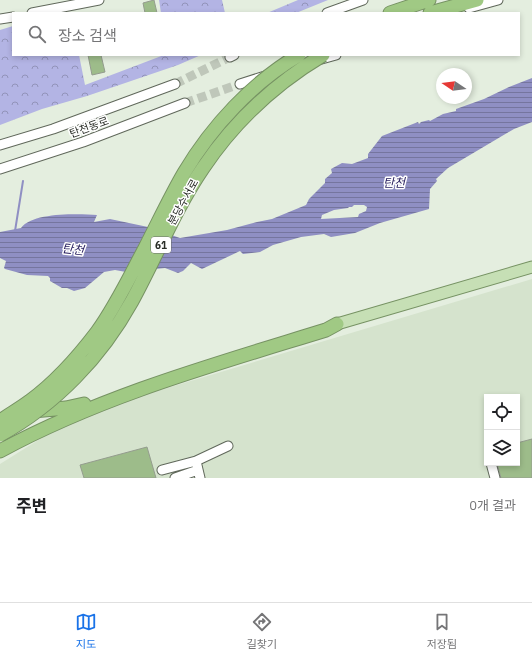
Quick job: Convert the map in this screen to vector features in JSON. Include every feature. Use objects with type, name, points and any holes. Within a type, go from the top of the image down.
[{"type":"highway","points":[[393,12],[429,0]]},
{"type":"highway","points":[[434,12],[477,0]]},
{"type":"highway","name":"분당수서로","points":[[0,420],[31,401],[61,374],[88,343],[108,316],[185,172],[211,134],[233,109],[258,85],[298,56]]},
{"type":"highway","name":"분당수서로","points":[[0,435],[18,425],[51,401],[91,360],[116,326],[131,302],[191,187],[211,157],[233,130],[262,100],[302,68],[321,56]]},
{"type":"highway","points":[[0,420],[27,412],[66,408],[90,403],[238,352],[337,324]]},
{"type":"highway","points":[[0,451],[75,414],[214,365],[326,330],[337,324]]},
{"type":"main road","points":[[337,324],[532,267]]},
{"type":"street","points":[[37,12],[99,0]]},
{"type":"street","points":[[330,12],[363,0]]},
{"type":"street","points":[[455,12],[497,0]]},
{"type":"street","points":[[0,20],[12,17]]},
{"type":"street","points":[[240,84],[333,56]]},
{"type":"street","points":[[0,145],[53,129],[175,84]]},
{"type":"street","name":"탄천동로","points":[[0,169],[83,142],[185,103]]},
{"type":"street","points":[[175,478],[198,470],[228,446]]},
{"type":"street","points":[[492,466],[495,478]]},
{"type":"street","points":[[162,470],[198,470]]},
{"type":"shaded area","points":[[532,279],[532,478],[0,478],[0,464],[80,414]]},
{"type":"green space","points":[[159,0],[222,0],[225,12],[161,12]]},
{"type":"green space","points":[[298,0],[328,0],[298,12],[269,12]]},
{"type":"green space","points":[[12,26],[12,56],[79,56],[85,85],[161,56],[199,56],[178,65],[87,96],[42,109],[0,125],[0,30]]},
{"type":"water","name":"탄천","points":[[532,78],[532,122],[514,129],[448,168],[436,179],[437,181],[430,189],[429,209],[380,223],[355,233],[331,237],[324,234],[301,237],[273,245],[260,252],[243,254],[240,251],[202,269],[191,263],[183,271],[178,273],[165,268],[126,272],[115,270],[104,272],[85,288],[74,291],[67,288],[62,288],[50,281],[48,276],[27,275],[5,269],[6,261],[0,258],[0,232],[21,228],[35,219],[57,215],[97,215],[94,222],[110,219],[148,227],[180,238],[227,230],[272,219],[306,205],[309,199],[325,183],[325,179],[332,173],[331,169],[342,163],[352,164],[368,158],[368,154],[382,136],[418,122],[419,124],[421,122],[430,121],[443,114],[456,111],[456,109],[484,99]],"holes":[[[354,205],[364,205],[367,207],[366,211],[359,214],[358,217],[321,219],[322,215],[334,210],[348,208]]]},
{"type":"building","points":[[154,0],[157,12],[145,12],[143,3]]},
{"type":"building","points":[[88,56],[101,56],[105,72],[92,75]]},
{"type":"building","points":[[532,439],[532,478],[501,478],[498,466],[520,466],[520,442]]},
{"type":"building","points":[[147,447],[156,478],[84,478],[80,465]]},
{"type":"waterway","points":[[15,231],[23,181]]},
{"type":"tunnel","points":[[175,84],[230,57]]},
{"type":"tunnel","points":[[185,103],[240,84]]}]
